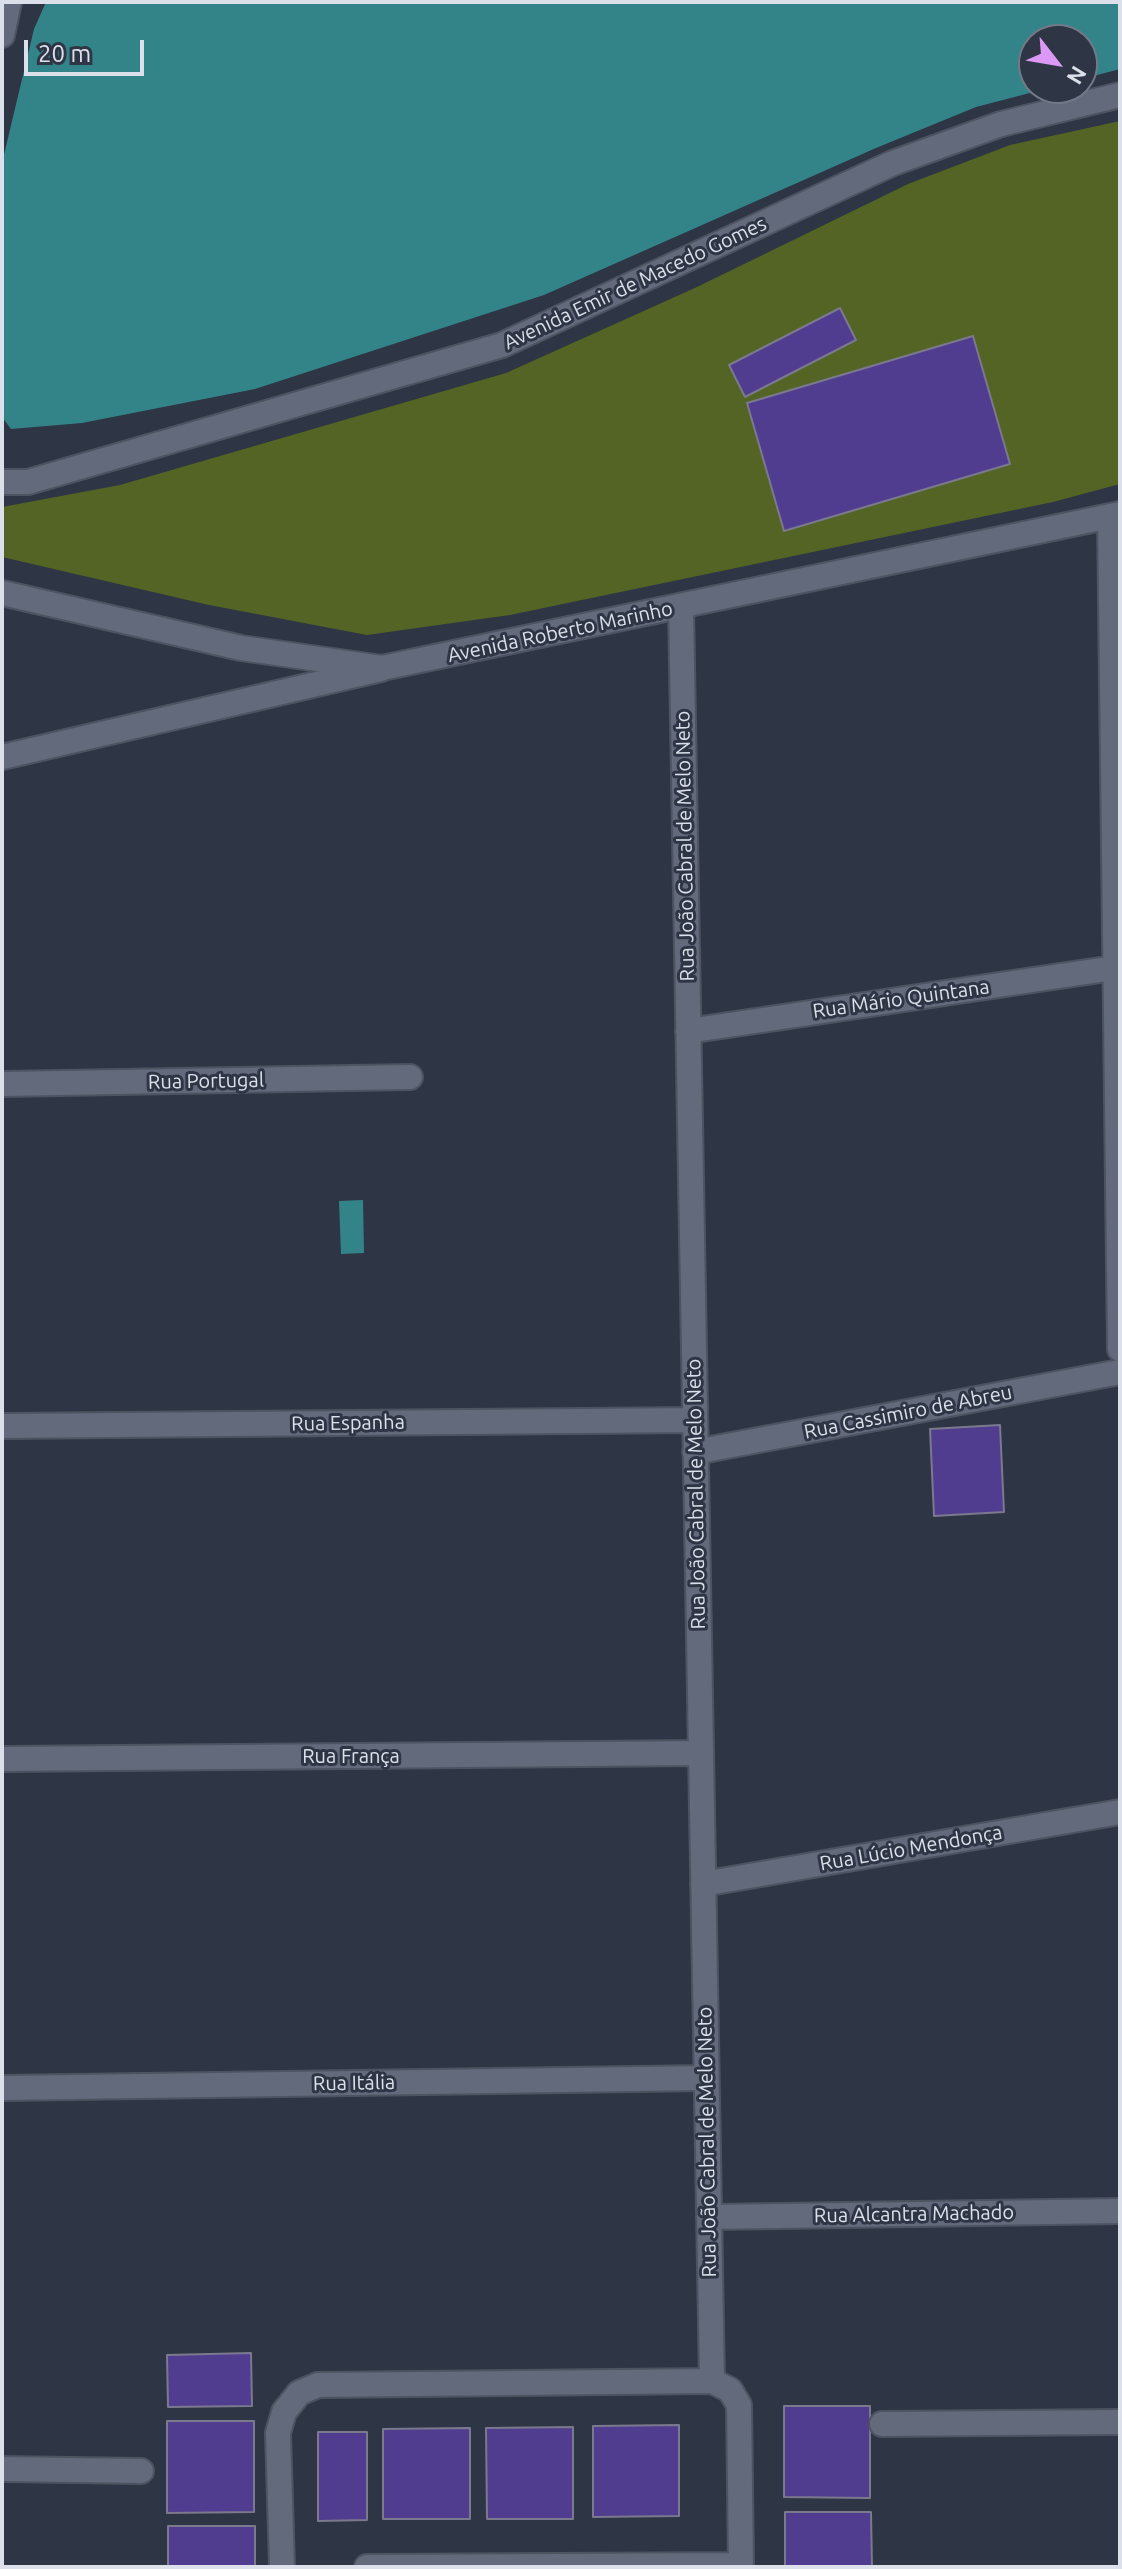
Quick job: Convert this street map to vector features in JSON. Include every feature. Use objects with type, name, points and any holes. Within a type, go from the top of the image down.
[{"type":"street","points":[[2,35],[9,2]]},
{"type":"street","name":"Avenida Emir de Macedo Gomes","points":[[2,482],[43,478],[502,345],[893,163],[1001,124],[1120,95]]},
{"type":"street","points":[[1115,516],[1114,968],[1120,1349]]},
{"type":"street","name":"Avenida Roberto Marinho","points":[[2,757],[382,668],[1115,516]]},
{"type":"street","points":[[2,593],[241,648],[382,668]]},
{"type":"street","name":"Rua João Cabral de Melo Neto","points":[[681,607],[712,2381]]},
{"type":"street","name":"Rua Mário Quintana","points":[[688,1031],[1114,968]]},
{"type":"street","name":"Rua Portugal","points":[[2,1084],[410,1077]]},
{"type":"street","name":"Rua Cassimiro de Abreu","points":[[695,1452],[1120,1372]]},
{"type":"street","name":"Rua Espanha","points":[[2,1426],[695,1420]]},
{"type":"street","name":"Rua França","points":[[2,1759],[701,1753]]},
{"type":"street","name":"Rua Lúcio Mendonça","points":[[703,1884],[1120,1812]]},
{"type":"street","name":"Rua Itália","points":[[2,2088],[706,2078]]},
{"type":"street","name":"Rua Alcantra Machado","points":[[709,2217],[1120,2211]]},
{"type":"street","points":[[282,2567],[278,2433],[284,2412],[299,2393],[318,2385],[712,2381],[730,2390],[739,2405],[740,2566],[367,2567]]},
{"type":"street","points":[[882,2424],[1120,2422]]},
{"type":"street","points":[[2,2469],[141,2471]]},
{"type":"shaded area","points":[[46,2],[1120,2],[1120,69],[1098,75],[1098,24],[1018,24],[1018,96],[976,107],[876,148],[544,295],[255,389],[82,423],[11,429],[2,417],[2,163],[34,29]]},
{"type":"shaded area","points":[[1120,121],[1120,484],[1053,502],[510,615],[367,635],[209,605],[2,557],[2,507],[120,485],[506,373],[697,287],[908,184],[1010,145]]},
{"type":"shaded area","points":[[363,1200],[364,1253],[341,1254],[339,1201]]},
{"type":"building","points":[[840,308],[856,340],[745,397],[729,365]]},
{"type":"building","points":[[973,336],[1010,464],[784,531],[747,403]]},
{"type":"building","points":[[1000,1425],[1004,1512],[934,1516],[930,1429]]},
{"type":"building","points":[[251,2353],[252,2406],[168,2407],[167,2355]]},
{"type":"building","points":[[784,2406],[870,2406],[870,2498],[784,2497]]},
{"type":"building","points":[[167,2421],[254,2421],[254,2512],[167,2513]]},
{"type":"building","points":[[679,2425],[679,2516],[593,2517],[593,2426]]},
{"type":"building","points":[[573,2427],[573,2519],[487,2519],[486,2428]]},
{"type":"building","points":[[470,2428],[470,2519],[383,2519],[383,2429]]},
{"type":"building","points":[[318,2432],[367,2432],[367,2520],[318,2521]]},
{"type":"building","points":[[785,2512],[871,2512],[872,2567],[785,2567]]},
{"type":"building","points":[[168,2526],[255,2526],[255,2567],[168,2567]]}]
